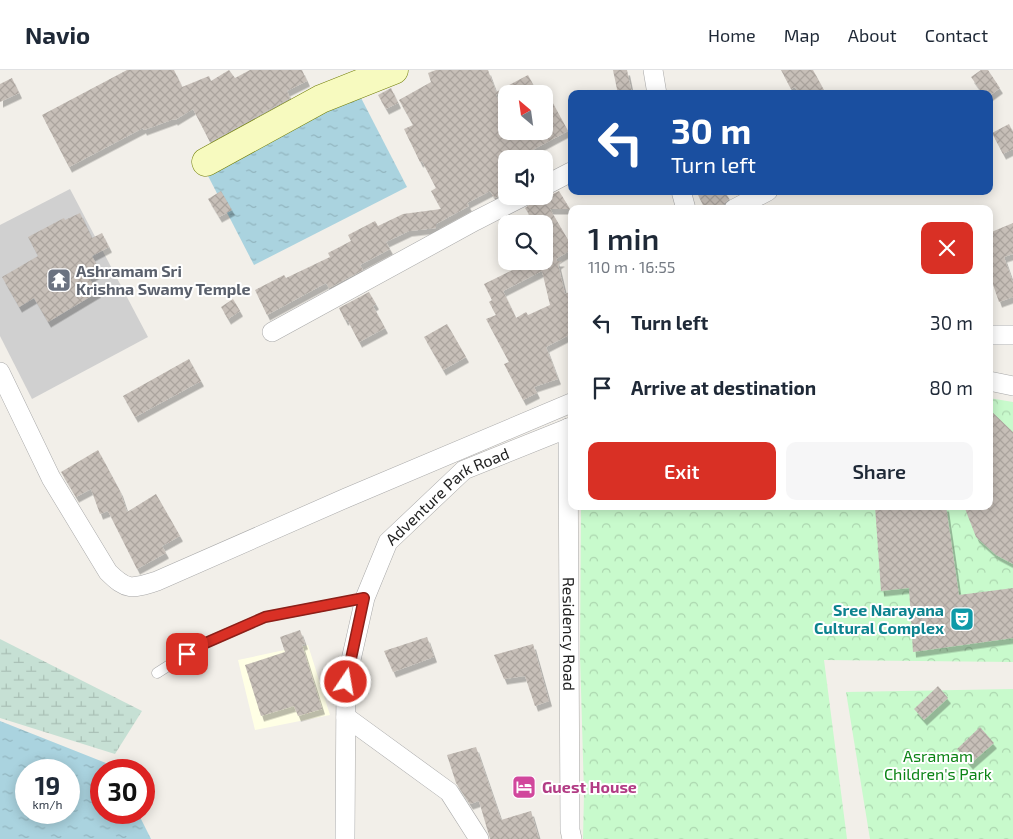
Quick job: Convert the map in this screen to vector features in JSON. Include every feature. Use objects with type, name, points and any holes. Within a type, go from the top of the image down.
[{"type":"street","points":[[206,162],[321,99],[394,70]]},
{"type":"street","points":[[653,70],[656,90]]},
{"type":"street","points":[[553,181],[568,174]]},
{"type":"street","points":[[742,205],[760,195]]},
{"type":"street","points":[[272,332],[506,205]]},
{"type":"street","points":[[993,336],[1013,336]]},
{"type":"street","points":[[0,372],[52,478],[108,572],[120,583],[129,587],[157,581],[355,494],[568,404]]},
{"type":"street","points":[[993,382],[1013,386]]},
{"type":"street","name":"Adventure Park Road","points":[[345,839],[346,682],[364,598],[388,542],[464,470],[568,429]]},
{"type":"street","name":"Residency Road","points":[[570,510],[570,830],[572,839]]},
{"type":"street","points":[[346,717],[449,792],[479,839]]},
{"type":"lane","points":[[157,673],[201,645],[265,617],[364,598]]},
{"type":"shaded area","name":"Ashramam Sri Krishna Swamy Temple","points":[[70,189],[148,337],[32,399],[0,336],[0,225]]},
{"type":"shaded area","points":[[308,645],[330,715],[255,730],[238,660]]},
{"type":"green space","points":[[993,399],[1013,402],[1013,662],[824,660],[847,839],[583,839],[584,793],[580,655],[581,510],[993,510]]},
{"type":"green space","points":[[0,639],[142,711],[115,754],[0,718]]},
{"type":"green space","name":"Asramam Children's Park","points":[[1013,689],[1013,839],[870,839],[846,692]]},
{"type":"water","points":[[359,94],[407,187],[254,265],[206,172]]},
{"type":"water","points":[[0,721],[96,759],[90,759],[90,824],[144,824],[151,839],[0,839]]},
{"type":"building","points":[[127,70],[174,70],[182,87],[209,76],[211,81],[229,70],[235,78],[250,70],[302,70],[307,81],[287,91],[290,98],[210,142],[193,109],[175,120],[144,130],[143,128],[69,167],[42,115]]},
{"type":"building","points":[[436,70],[488,70],[496,92],[498,91],[498,94],[496,94],[498,100],[498,140],[551,140],[533,150],[498,150],[498,196],[495,198],[490,191],[467,203],[469,206],[436,224],[436,228],[409,231],[386,242],[390,249],[360,265],[363,270],[329,288],[326,283],[267,315],[255,290],[284,275],[286,278],[330,257],[328,253],[351,241],[348,235],[375,221],[378,226],[403,214],[441,209],[431,191],[436,188],[422,161],[420,162],[404,129],[413,125],[399,100],[431,82],[428,73]]},
{"type":"building","points":[[613,70],[627,70],[631,90],[617,90]]},
{"type":"building","points":[[781,70],[813,70],[824,90],[797,90],[795,87],[791,89]]},
{"type":"building","points":[[981,70],[988,70],[1000,88],[993,93],[993,90],[980,90],[971,77]]},
{"type":"building","points":[[528,75],[533,85],[509,85]]},
{"type":"building","points":[[12,78],[19,93],[0,102],[0,84]]},
{"type":"building","points":[[391,88],[398,103],[386,109],[378,95]]},
{"type":"building","points":[[553,104],[568,131],[553,139]]},
{"type":"building","points":[[1009,124],[1013,132],[1013,149],[1003,154],[993,132]]},
{"type":"building","points":[[221,191],[232,210],[219,217],[208,199]]},
{"type":"building","points":[[559,191],[568,206],[568,209],[550,209],[568,240],[568,252],[556,259],[557,261],[562,261],[558,264],[565,294],[568,292],[568,336],[546,347],[558,379],[534,387],[537,393],[523,400],[504,364],[509,362],[486,319],[496,315],[489,302],[492,300],[484,284],[513,270],[553,270],[553,215],[529,215],[525,208],[529,205],[553,205],[553,194]],"holes":[[[542,271],[550,305],[528,315],[526,312],[516,318],[503,291]]]},
{"type":"building","points":[[698,195],[727,195],[729,199],[724,205],[703,205]]},
{"type":"building","points":[[80,213],[92,238],[102,233],[109,247],[92,256],[100,271],[89,278],[98,292],[48,322],[34,298],[19,307],[2,277],[38,256],[28,237],[64,218],[65,220]]},
{"type":"building","points":[[1013,223],[1013,254],[1004,257],[1013,283],[1013,297],[999,302],[993,285],[993,231]]},
{"type":"building","points":[[369,292],[376,304],[373,306],[385,328],[359,342],[339,308]]},
{"type":"building","points":[[233,299],[240,311],[228,319],[221,307]]},
{"type":"building","points":[[447,324],[466,357],[443,370],[424,337]]},
{"type":"building","points":[[189,359],[201,381],[135,417],[123,396]]},
{"type":"building","points":[[993,413],[1013,432],[1013,564],[996,555],[976,537],[966,510],[993,510]]},
{"type":"building","points":[[98,450],[120,491],[127,512],[156,494],[180,536],[162,546],[166,553],[137,569],[108,511],[100,514],[91,489],[76,497],[61,472]]},
{"type":"building","points":[[875,510],[947,510],[959,595],[1013,588],[1013,638],[913,652],[909,588],[881,591]]},
{"type":"building","points":[[300,630],[305,644],[302,645],[322,709],[298,716],[294,706],[261,716],[245,665],[285,652],[280,637]]},
{"type":"building","points":[[427,637],[434,657],[393,672],[384,651]]},
{"type":"building","points":[[533,644],[549,701],[535,706],[525,676],[504,679],[494,655]]},
{"type":"building","points":[[938,686],[948,698],[924,720],[914,709]]},
{"type":"building","points":[[980,727],[994,743],[970,764],[957,749]]},
{"type":"building","points":[[476,747],[501,820],[531,811],[539,839],[490,839],[479,801],[470,804],[456,783],[447,755]]},
{"type":"place","name":"Ashramam Sri Krishna Swamy Temple","points":[[59,280]]},
{"type":"place","name":"Sree Narayana Cultural Complex","points":[[962,619]]},
{"type":"place","name":"Guest House","points":[[524,787]]},
{"type":"route","points":[[187,654],[201,645],[265,617],[364,598],[346,682]]}]
